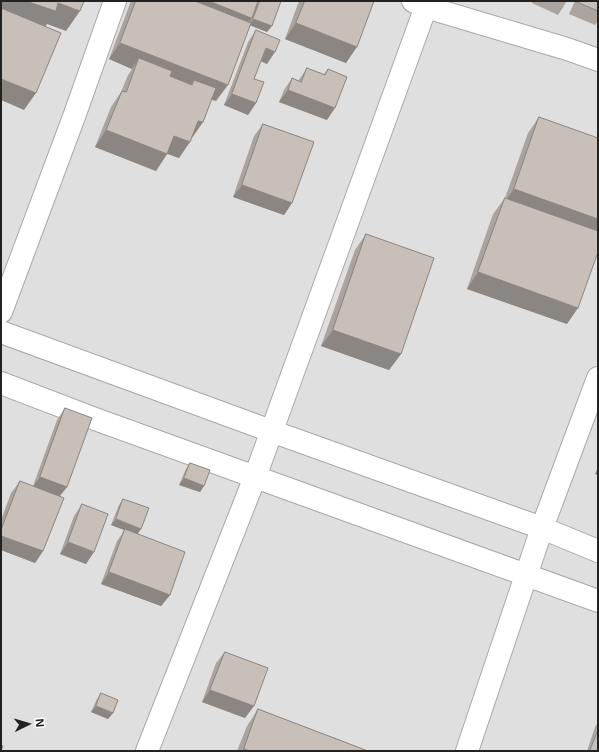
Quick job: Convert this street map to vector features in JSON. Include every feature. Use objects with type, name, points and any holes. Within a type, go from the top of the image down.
[{"type":"street","points":[[1,312],[75,114],[115,1]]},
{"type":"street","points":[[147,751],[255,477],[422,3],[598,60]]},
{"type":"street","points":[[1,332],[542,528],[598,551]]},
{"type":"street","points":[[467,751],[542,528],[598,378]]},
{"type":"street","points":[[1,383],[95,419],[598,600]]},
{"type":"shaded area","points":[[1,1],[598,1],[598,751],[1,751]]},
{"type":"building","points":[[26,1],[84,1],[80,11],[58,3],[56,11]]},
{"type":"building","points":[[136,1],[195,1],[251,23],[228,85],[120,43]]},
{"type":"building","points":[[209,1],[258,1],[252,18]]},
{"type":"building","points":[[260,1],[281,1],[272,26],[253,19]]},
{"type":"building","points":[[305,1],[374,1],[357,47],[296,23]]},
{"type":"building","points":[[598,1],[598,11],[577,2]]},
{"type":"building","points":[[1,8],[61,33],[36,93],[1,79]]},
{"type":"building","points":[[256,30],[280,40],[275,52],[266,48],[254,79],[264,82],[256,103],[232,94]]},
{"type":"building","points":[[139,58],[172,71],[170,76],[192,85],[194,80],[216,88],[203,122],[198,121],[190,142],[174,136],[167,154],[106,130],[122,91],[126,92]]},
{"type":"building","points":[[307,68],[325,75],[328,69],[347,77],[335,108],[288,90],[292,78],[301,82]]},
{"type":"building","points":[[539,117],[598,138],[598,219],[514,189]]},
{"type":"building","points":[[263,124],[314,142],[292,203],[242,185]]},
{"type":"building","points":[[505,198],[598,231],[598,252],[578,308],[478,272]]},
{"type":"building","points":[[366,234],[434,258],[401,354],[333,330]]},
{"type":"building","points":[[65,408],[92,418],[67,487],[40,477]]},
{"type":"building","points":[[190,463],[210,470],[204,486],[184,478]]},
{"type":"building","points":[[20,481],[64,498],[43,551],[1,536],[1,530]]},
{"type":"building","points":[[123,499],[149,508],[141,529],[116,519]]},
{"type":"building","points":[[82,504],[108,514],[94,552],[68,542]]},
{"type":"building","points":[[125,529],[185,552],[170,595],[109,572]]},
{"type":"building","points":[[225,652],[268,668],[254,706],[210,690]]},
{"type":"building","points":[[101,693],[118,700],[113,713],[96,706]]},
{"type":"building","points":[[258,709],[368,751],[250,751],[244,749]]},
{"type":"building","points":[[598,730],[598,751],[590,751]]}]
